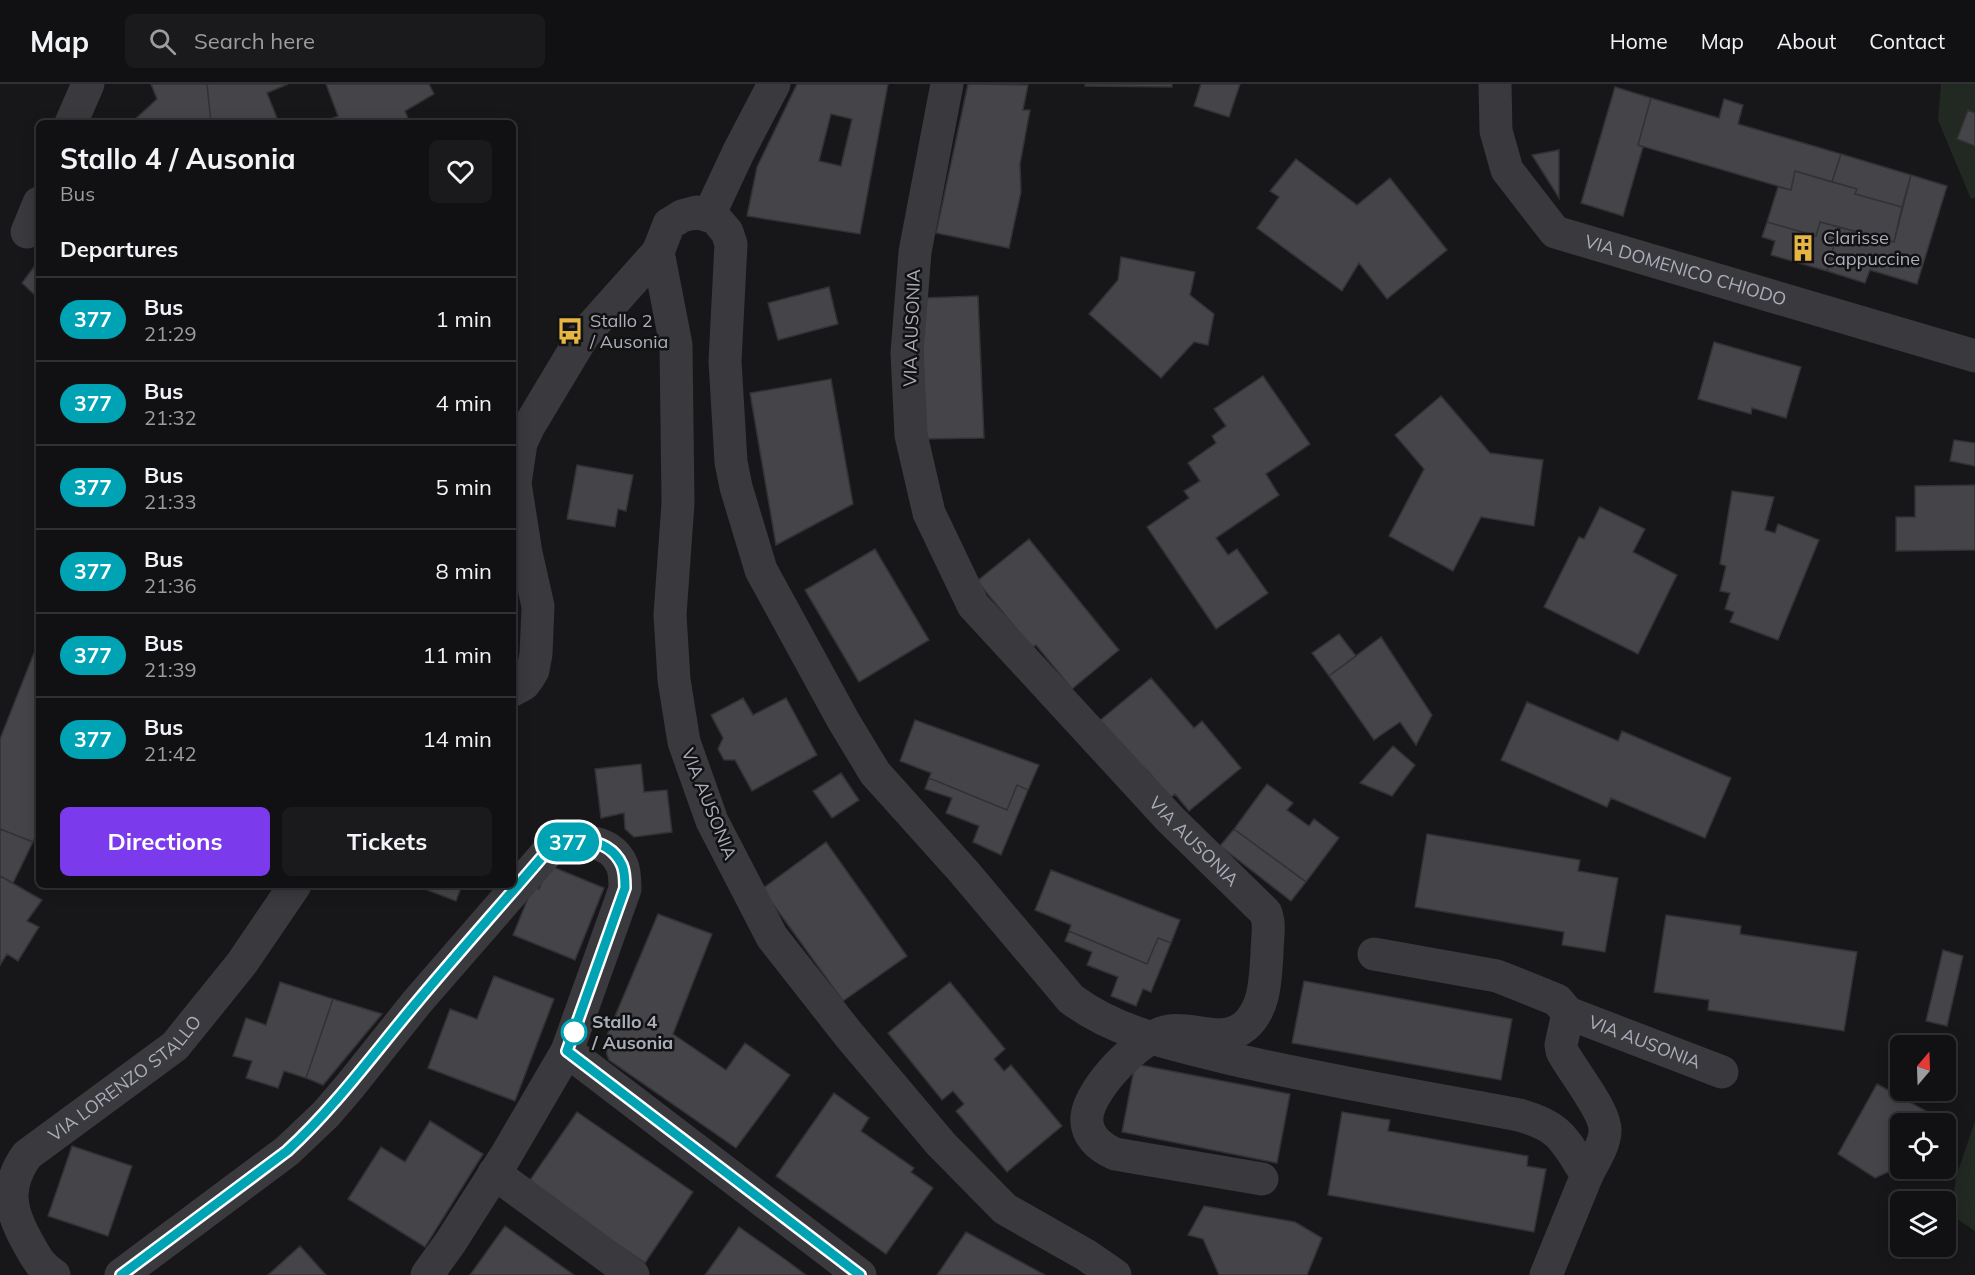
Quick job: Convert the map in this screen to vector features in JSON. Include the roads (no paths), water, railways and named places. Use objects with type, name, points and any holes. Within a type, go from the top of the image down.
[{"type":"street","points":[[79,104],[108,84]]},
{"type":"street","points":[[709,214],[774,84]]},
{"type":"street","name":"VIA AUSONIA","points":[[947,84],[915,252],[907,353],[911,435],[929,513],[973,605],[1170,819],[1266,914],[1268,922],[1264,991],[1259,1006],[1246,1024],[1239,1030],[1223,1035],[1167,1031],[1151,1039]]},
{"type":"street","name":"VIA DOMENICO CHIODO","points":[[1495,84],[1496,130],[1507,170],[1555,232],[1975,356]]},
{"type":"street","points":[[516,476],[521,442],[583,336],[657,252],[664,233],[675,219],[697,212],[709,214],[723,227],[730,244],[725,362],[731,462],[736,487],[761,570],[843,720],[875,773],[964,872],[1071,999],[1092,1013],[1151,1039],[1295,1074],[1536,1120],[1547,1124],[1560,1135],[1587,1175]]},
{"type":"street","name":"VIA AUSONIA","points":[[657,252],[676,345],[678,503],[670,615],[674,680],[684,742],[712,821],[772,938],[849,1035],[941,1144],[1005,1209],[1086,1255],[1115,1275]]},
{"type":"street","points":[[516,489],[526,553],[538,606],[537,642],[533,670],[524,684],[516,688]]},
{"type":"street","points":[[121,1275],[287,1151],[312,1128],[350,1086],[417,1002],[550,849],[570,841],[585,841],[607,849],[622,865],[625,877],[622,899],[567,1051],[494,1173],[427,1275]]},
{"type":"street","name":"VIA LORENZO STALLO","points":[[41,1273],[15,1221],[14,1185],[21,1164],[27,1155],[175,1046],[242,963],[294,888]]},
{"type":"street","name":"VIA AUSONIA","points":[[1374,954],[1497,976],[1557,1000],[1568,1013],[1722,1072]]},
{"type":"street","name":"VIA AUSONIA","points":[[1546,1275],[1603,1141],[1605,1126],[1604,1119],[1562,1052],[1561,1045],[1568,1013]]},
{"type":"street","points":[[1151,1039],[1129,1054],[1110,1073],[1095,1093],[1087,1111],[1086,1121],[1094,1140],[1115,1154],[1262,1179]]},
{"type":"street","points":[[567,1051],[860,1275]]},
{"type":"street","points":[[494,1173],[633,1275]]},
{"type":"place","name":"Clarisse Cappuccine","points":[[1803,248]]},
{"type":"place","name":"Stallo 2 / Ausonia","points":[[570,331]]},
{"type":"place","name":"Stallo 4 / Ausonia","points":[[574,1032]]}]
